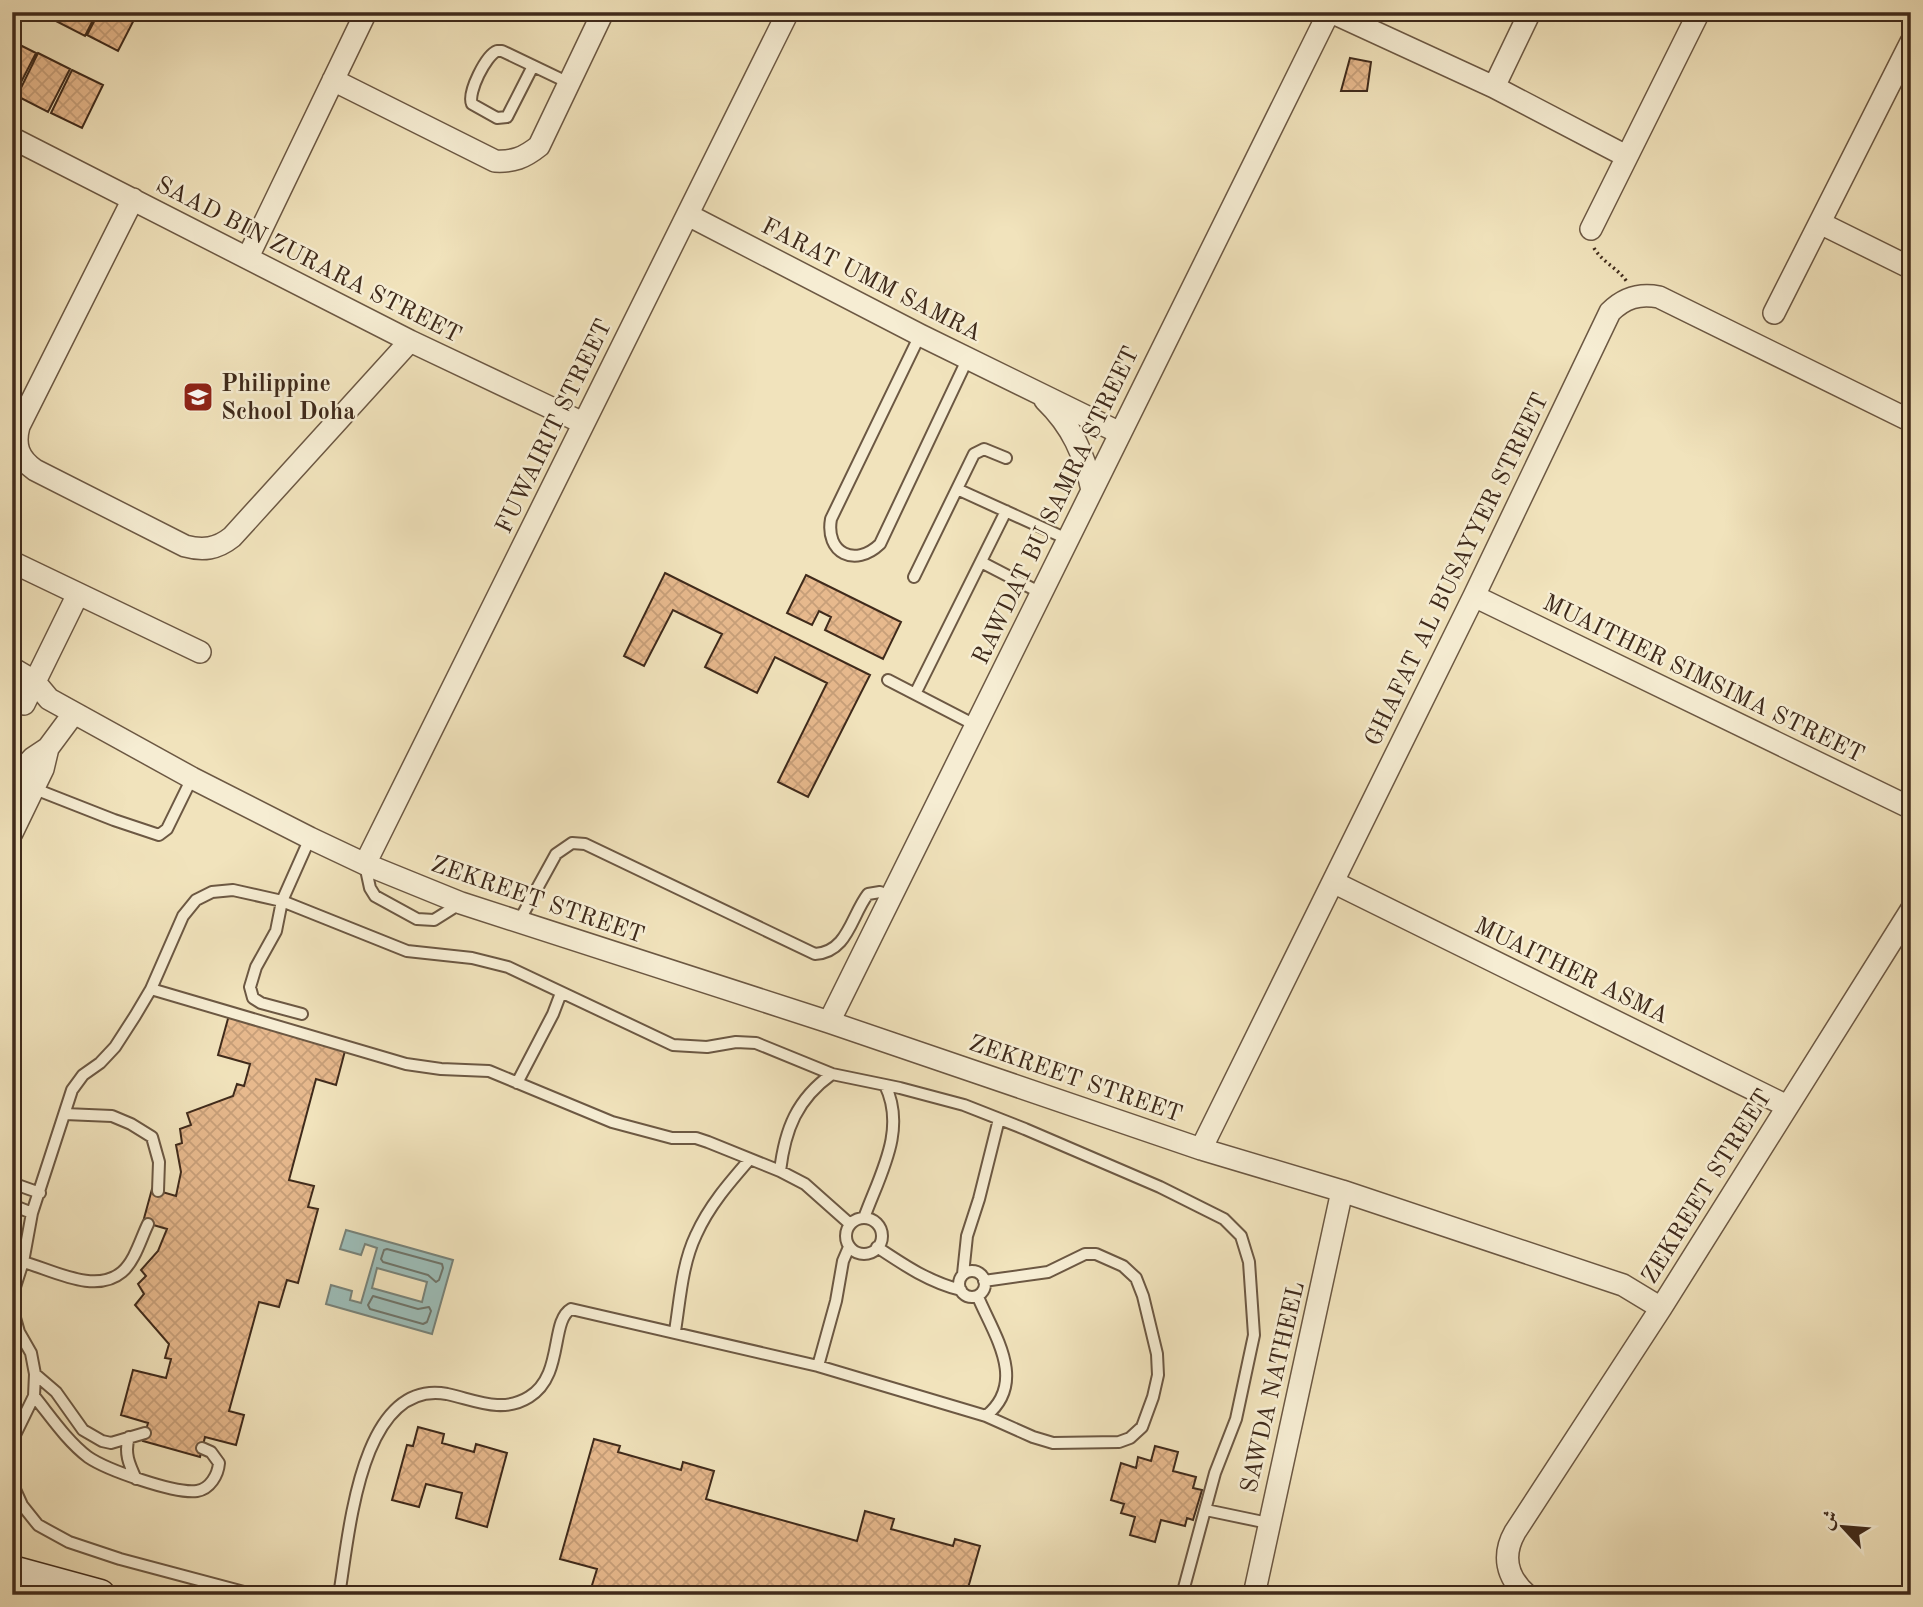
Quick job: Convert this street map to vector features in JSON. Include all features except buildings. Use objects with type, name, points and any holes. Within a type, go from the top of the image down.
[{"type":"main road","points":[[12,1571],[100,1595]]},
{"type":"street","points":[[248,257],[366,12]]},
{"type":"street","points":[[333,80],[495,161],[511,162],[526,156],[539,146],[603,12]]},
{"type":"street","name":"FUWAIRIT STREET","points":[[365,864],[788,12]]},
{"type":"street","points":[[1330,12],[1494,87],[1626,156]]},
{"type":"street","name":"RAWDAT BU SAMRA STREET","points":[[830,1022],[975,724],[1330,12]]},
{"type":"street","points":[[1494,87],[1530,12]]},
{"type":"street","points":[[1591,229],[1699,12]]},
{"type":"street","points":[[1774,313],[1911,42]]},
{"type":"street","name":"SAAD BIN ZURARA STREET","points":[[12,138],[410,341],[583,423]]},
{"type":"street","points":[[133,199],[19,426],[16,446],[20,456],[36,470],[185,546],[194,549],[214,548],[232,537],[410,341]]},
{"type":"street","name":"FARAT UMM SAMRA","points":[[688,215],[920,335],[1121,433]]},
{"type":"street","points":[[1819,223],[1911,268]]},
{"type":"street","points":[[1631,298],[1648,295],[1659,297],[1911,421]]},
{"type":"street","name":"GHAFAT AL BUSAYYER STREET","points":[[1201,1149],[1474,596],[1604,321],[1618,304],[1631,298]]},
{"type":"street","name":"FARAT UMM SAMRA","points":[[1033,389],[1055,410],[1073,434],[1086,462],[1092,490]]},
{"type":"street","points":[[12,562],[200,652]]},
{"type":"street","points":[[18,702],[34,681],[78,594]]},
{"type":"street","name":"MUAITHER SIMSIMA STREET","points":[[1474,596],[1911,808]]},
{"type":"street","name":"ZEKREET STREET","points":[[12,668],[34,681],[49,699],[192,778],[365,864],[461,903],[830,1022],[1201,1149],[1342,1191],[1623,1285],[1661,1308],[1911,910]]},
{"type":"street","points":[[18,702],[49,699]]},
{"type":"street","points":[[12,788],[19,773],[33,758],[48,748],[74,713]]},
{"type":"street","points":[[12,833],[35,789],[47,759],[48,748]]},
{"type":"street","name":"MUAITHER ASMA","points":[[1333,882],[1787,1106]]},
{"type":"street","name":"SAWDA NATHEEL","points":[[1254,1595],[1342,1191]]},
{"type":"street","points":[[1527,1595],[1513,1580],[1509,1571],[1507,1561],[1510,1541],[1661,1308]]},
{"type":"lane","points":[[533,66],[507,117],[497,117],[472,104],[471,93],[492,52],[502,51],[569,83]]},
{"type":"lane","points":[[920,335],[831,519],[829,530],[832,541],[839,550],[850,556],[872,552],[880,544],[968,358]]},
{"type":"lane","points":[[914,578],[977,451],[984,449],[1006,458]]},
{"type":"lane","points":[[957,489],[1067,539]]},
{"type":"lane","points":[[915,694],[1006,511]]},
{"type":"lane","points":[[981,562],[1041,593]]},
{"type":"lane","points":[[888,680],[975,724]]},
{"type":"lane","points":[[35,789],[159,835],[167,829],[192,778]]},
{"type":"lane","points":[[302,1014],[261,1003],[253,998],[250,987],[256,967],[276,931],[282,901],[310,838]]},
{"type":"lane","points":[[518,923],[556,854],[566,845],[579,843],[815,954],[829,952],[842,942],[868,894],[880,892],[891,896]]},
{"type":"lane","points":[[365,864],[375,896],[418,919],[434,920],[461,903]]},
{"type":"lane","points":[[12,1446],[34,1396],[35,1374],[31,1353],[19,1332],[13,1311],[14,1290],[33,1213],[72,1090],[83,1075],[100,1063],[115,1047],[151,989],[183,916],[196,900],[212,892],[233,890],[282,901],[407,951],[472,958],[508,967],[673,1045],[707,1047],[736,1042],[756,1044],[832,1074],[964,1105],[1160,1187],[1224,1219],[1241,1236],[1249,1262],[1254,1335],[1236,1419],[1215,1473],[1182,1595]]},
{"type":"lane","points":[[151,989],[406,1064],[489,1071],[612,1122],[672,1138],[696,1138],[780,1171],[805,1184],[850,1224]]},
{"type":"lane","points":[[517,1083],[561,993]]},
{"type":"lane","points":[[780,1171],[784,1140],[795,1113],[821,1082],[832,1074]]},
{"type":"lane","points":[[864,1218],[894,1133],[892,1101],[885,1085]]},
{"type":"lane","points":[[65,1114],[112,1116],[131,1124],[152,1138],[159,1162],[158,1191]]},
{"type":"lane","points":[[961,1290],[967,1236],[999,1119]]},
{"type":"lane","points":[[675,1332],[685,1268],[695,1236],[713,1204],[750,1159]]},
{"type":"lane","points":[[12,1183],[40,1193]]},
{"type":"lane","points":[[12,1205],[33,1213]]},
{"type":"lane","points":[[849,1247],[863,1254],[871,1252],[881,1240],[878,1225],[872,1220],[864,1218],[850,1224]]},
{"type":"lane","points":[[23,1262],[62,1275],[94,1281],[106,1279],[122,1272],[148,1224]]},
{"type":"lane","points":[[818,1366],[849,1247],[846,1239],[850,1224]]},
{"type":"lane","points":[[877,1247],[919,1275],[961,1290],[969,1297],[978,1297]]},
{"type":"lane","points":[[339,1595],[355,1492],[377,1436],[394,1411],[407,1399],[424,1394],[444,1394],[494,1406],[514,1405],[527,1399],[540,1390],[549,1377],[564,1317],[571,1309],[818,1366],[986,1416],[1053,1443],[1119,1443],[1130,1438],[1142,1427],[1158,1375],[1157,1354],[1140,1287],[1130,1272],[1110,1259],[1096,1254],[1084,1254],[1048,1272],[984,1281]]},
{"type":"lane","points":[[963,1274],[976,1271],[982,1276],[983,1290],[978,1297]]},
{"type":"lane","points":[[978,1297],[1007,1366],[1003,1394],[996,1409],[986,1416]]},
{"type":"lane","points":[[35,1374],[56,1392],[83,1430],[102,1441],[111,1443],[145,1433]]},
{"type":"lane","points":[[34,1396],[72,1442],[90,1458],[136,1479],[179,1490],[197,1491],[205,1488],[213,1480],[219,1463],[211,1452],[202,1448]]},
{"type":"lane","points":[[129,1437],[125,1448],[136,1479]]},
{"type":"lane","points":[[12,1483],[22,1505],[38,1525],[69,1542],[120,1559],[255,1595]]},
{"type":"lane","points":[[1206,1510],[1268,1523]]},
{"type":"path","points":[[1591,229],[1591,244],[1598,255],[1622,274],[1631,298]]},
{"type":"water","points":[[346,1230],[453,1260],[432,1334],[326,1304],[331,1285],[352,1291],[350,1300],[361,1303],[377,1248],[365,1244],[361,1255],[340,1249]],"holes":[[[377,1268],[427,1282],[422,1302],[372,1288]]]},
{"type":"place","name":"Philippine School Doha","points":[[198,397]]}]
